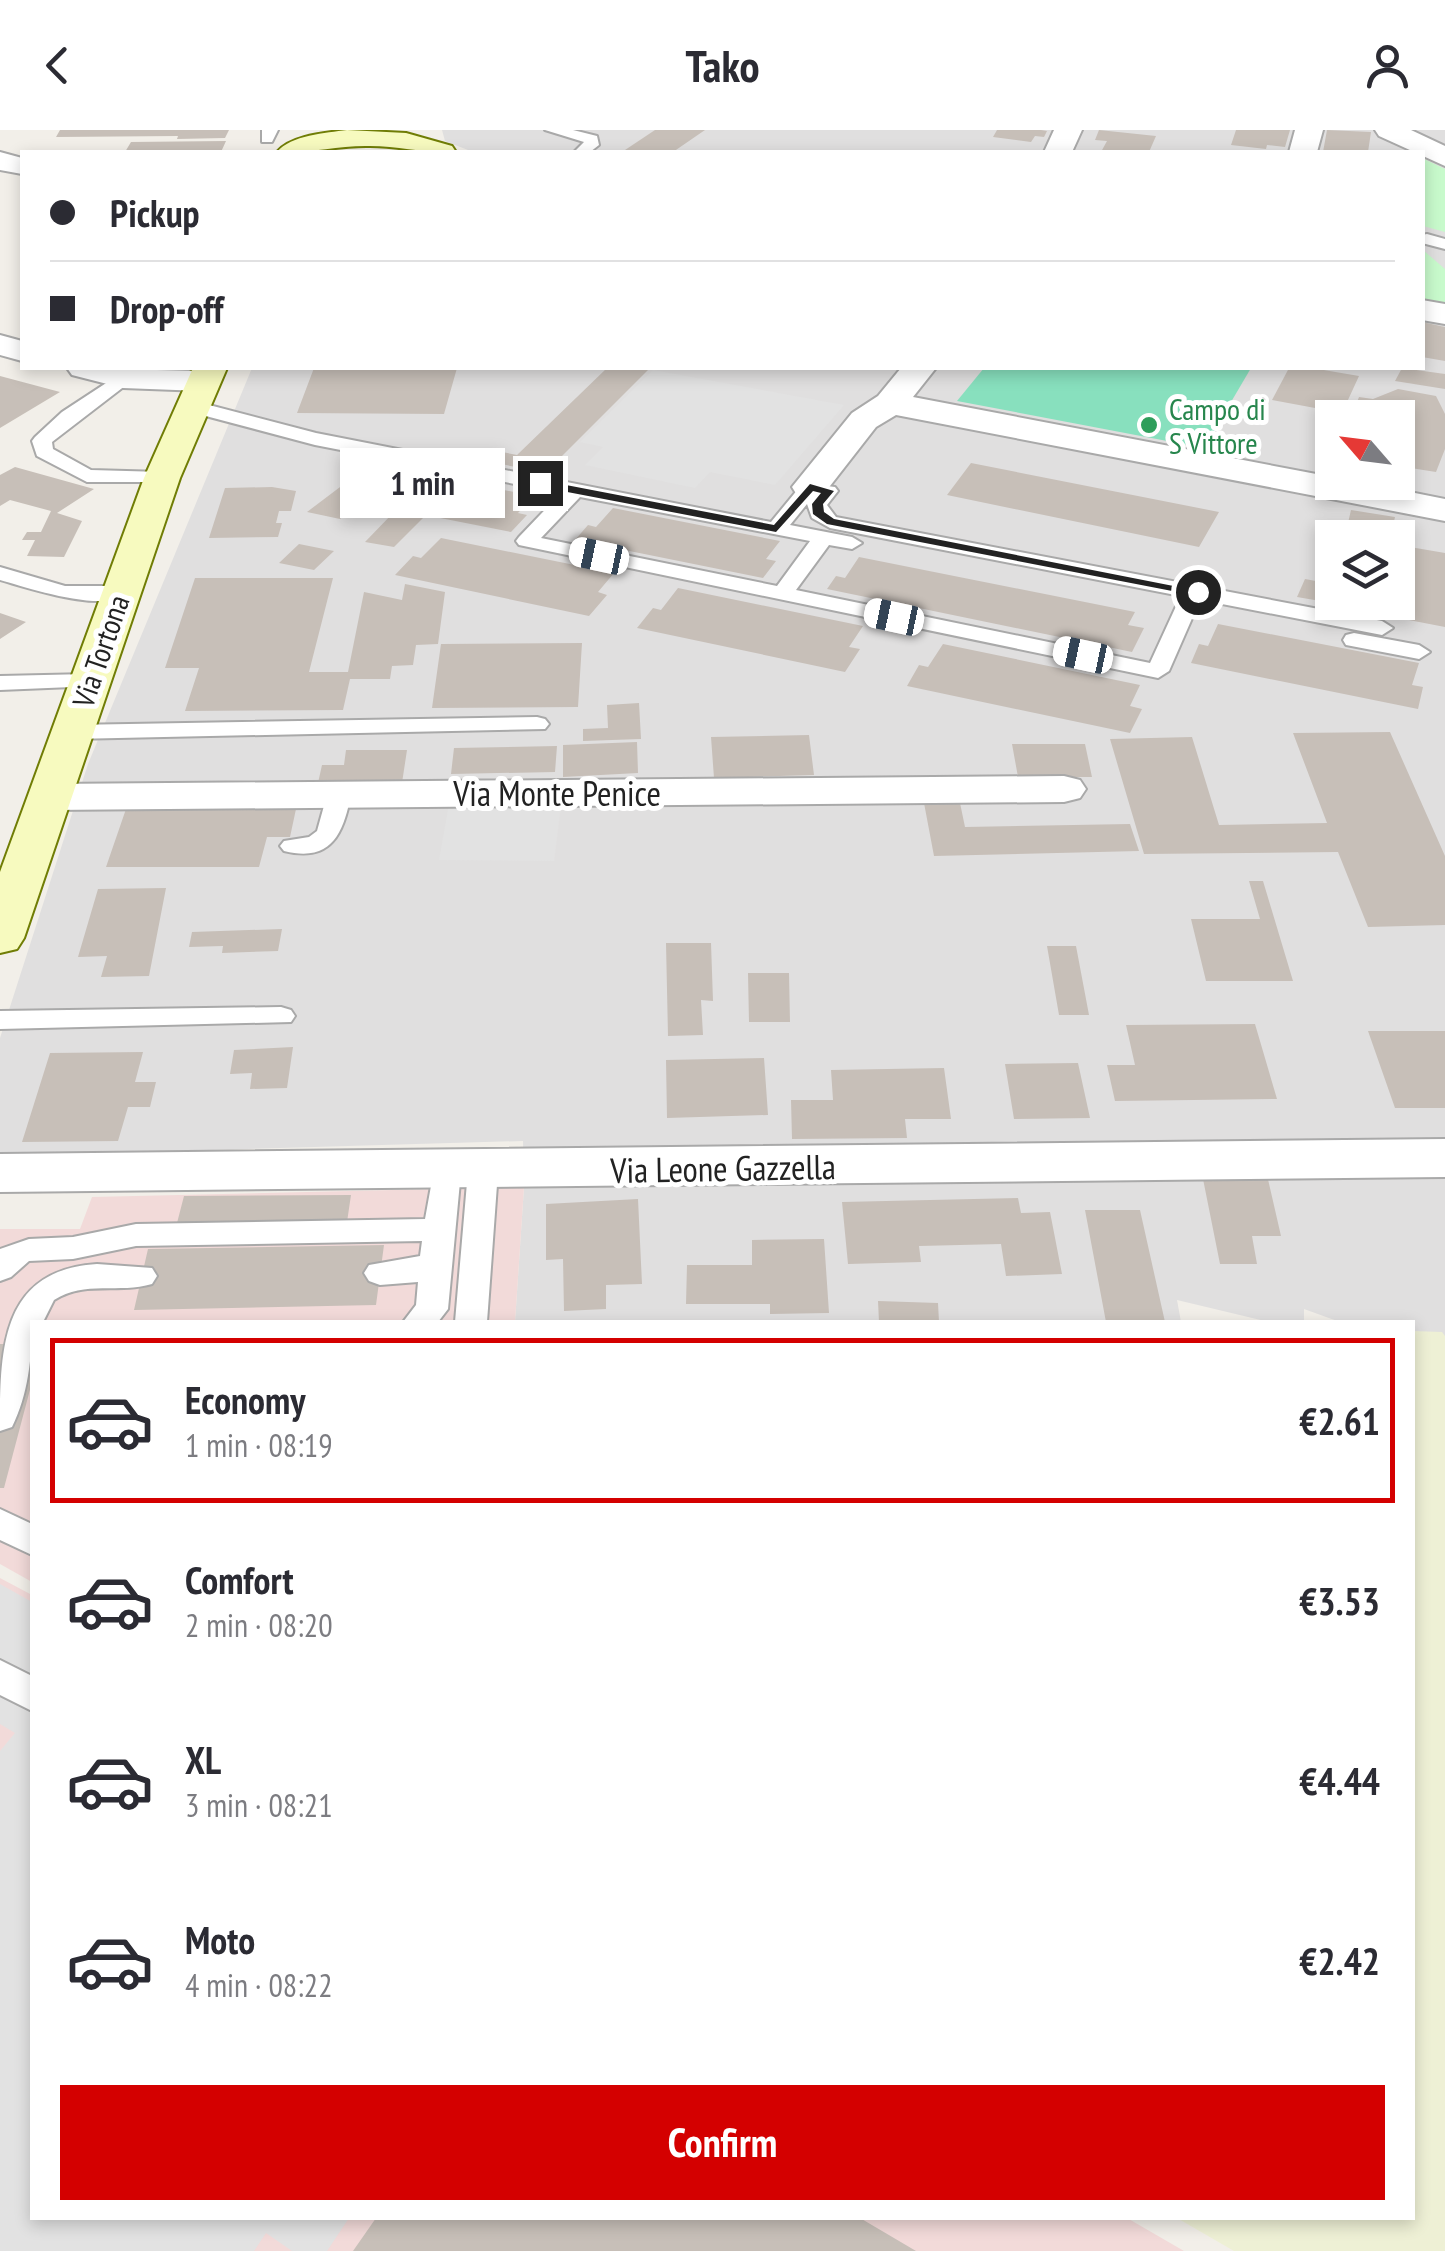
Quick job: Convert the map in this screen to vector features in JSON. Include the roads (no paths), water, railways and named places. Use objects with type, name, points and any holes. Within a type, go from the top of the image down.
[{"type":"main road","points":[[276,140],[324,143],[381,134],[428,142]]},
{"type":"main road","name":"Via Tortona","points":[[0,938],[120,592],[201,385]]},
{"type":"street","points":[[1389,130],[1445,157]]},
{"type":"street","points":[[92,370],[123,378],[201,385]]},
{"type":"street","points":[[810,487],[864,420],[890,402],[917,370]]},
{"type":"street","points":[[890,402],[1445,510]]},
{"type":"street","name":"Via Monte Penice","points":[[50,797],[1064,789]]},
{"type":"street","name":"Via Leone Gazzella","points":[[0,1174],[1445,1158]]},
{"type":"lane","points":[[553,130],[592,140],[584,150]]},
{"type":"lane","points":[[1427,239],[1445,247],[1445,261]]},
{"type":"lane","points":[[123,378],[68,416],[42,441],[44,452],[87,476],[162,478]]},
{"type":"lane","points":[[201,385],[315,438],[1419,652]]},
{"type":"lane","points":[[776,528],[810,487],[828,491],[818,504],[818,514],[830,522],[1382,628]]},
{"type":"lane","points":[[575,490],[526,541],[1158,670],[1186,607]]},
{"type":"lane","points":[[782,594],[823,538]]},
{"type":"lane","points":[[0,573],[64,592],[120,592]]},
{"type":"lane","points":[[0,682],[88,681]]},
{"type":"lane","points":[[72,732],[537,724]]},
{"type":"lane","points":[[293,846],[320,844],[328,838],[339,795]]},
{"type":"lane","points":[[0,1020],[281,1016]]},
{"type":"lane","points":[[421,1320],[432,1309],[437,1246],[464,1171]]},
{"type":"lane","points":[[464,1171],[471,1320]]},
{"type":"lane","points":[[0,1418],[33,1302],[43,1287],[69,1263],[136,1235],[437,1246]]},
{"type":"lane","points":[[380,1273],[418,1270],[437,1246]]},
{"type":"lane","points":[[0,1269],[14,1254],[141,1276]]},
{"type":"lane","points":[[0,1523],[30,1540]]},
{"type":"lane","points":[[0,1676],[30,1694]]},
{"type":"place","name":"Campo di S Vittore","points":[[1149,425]]}]
